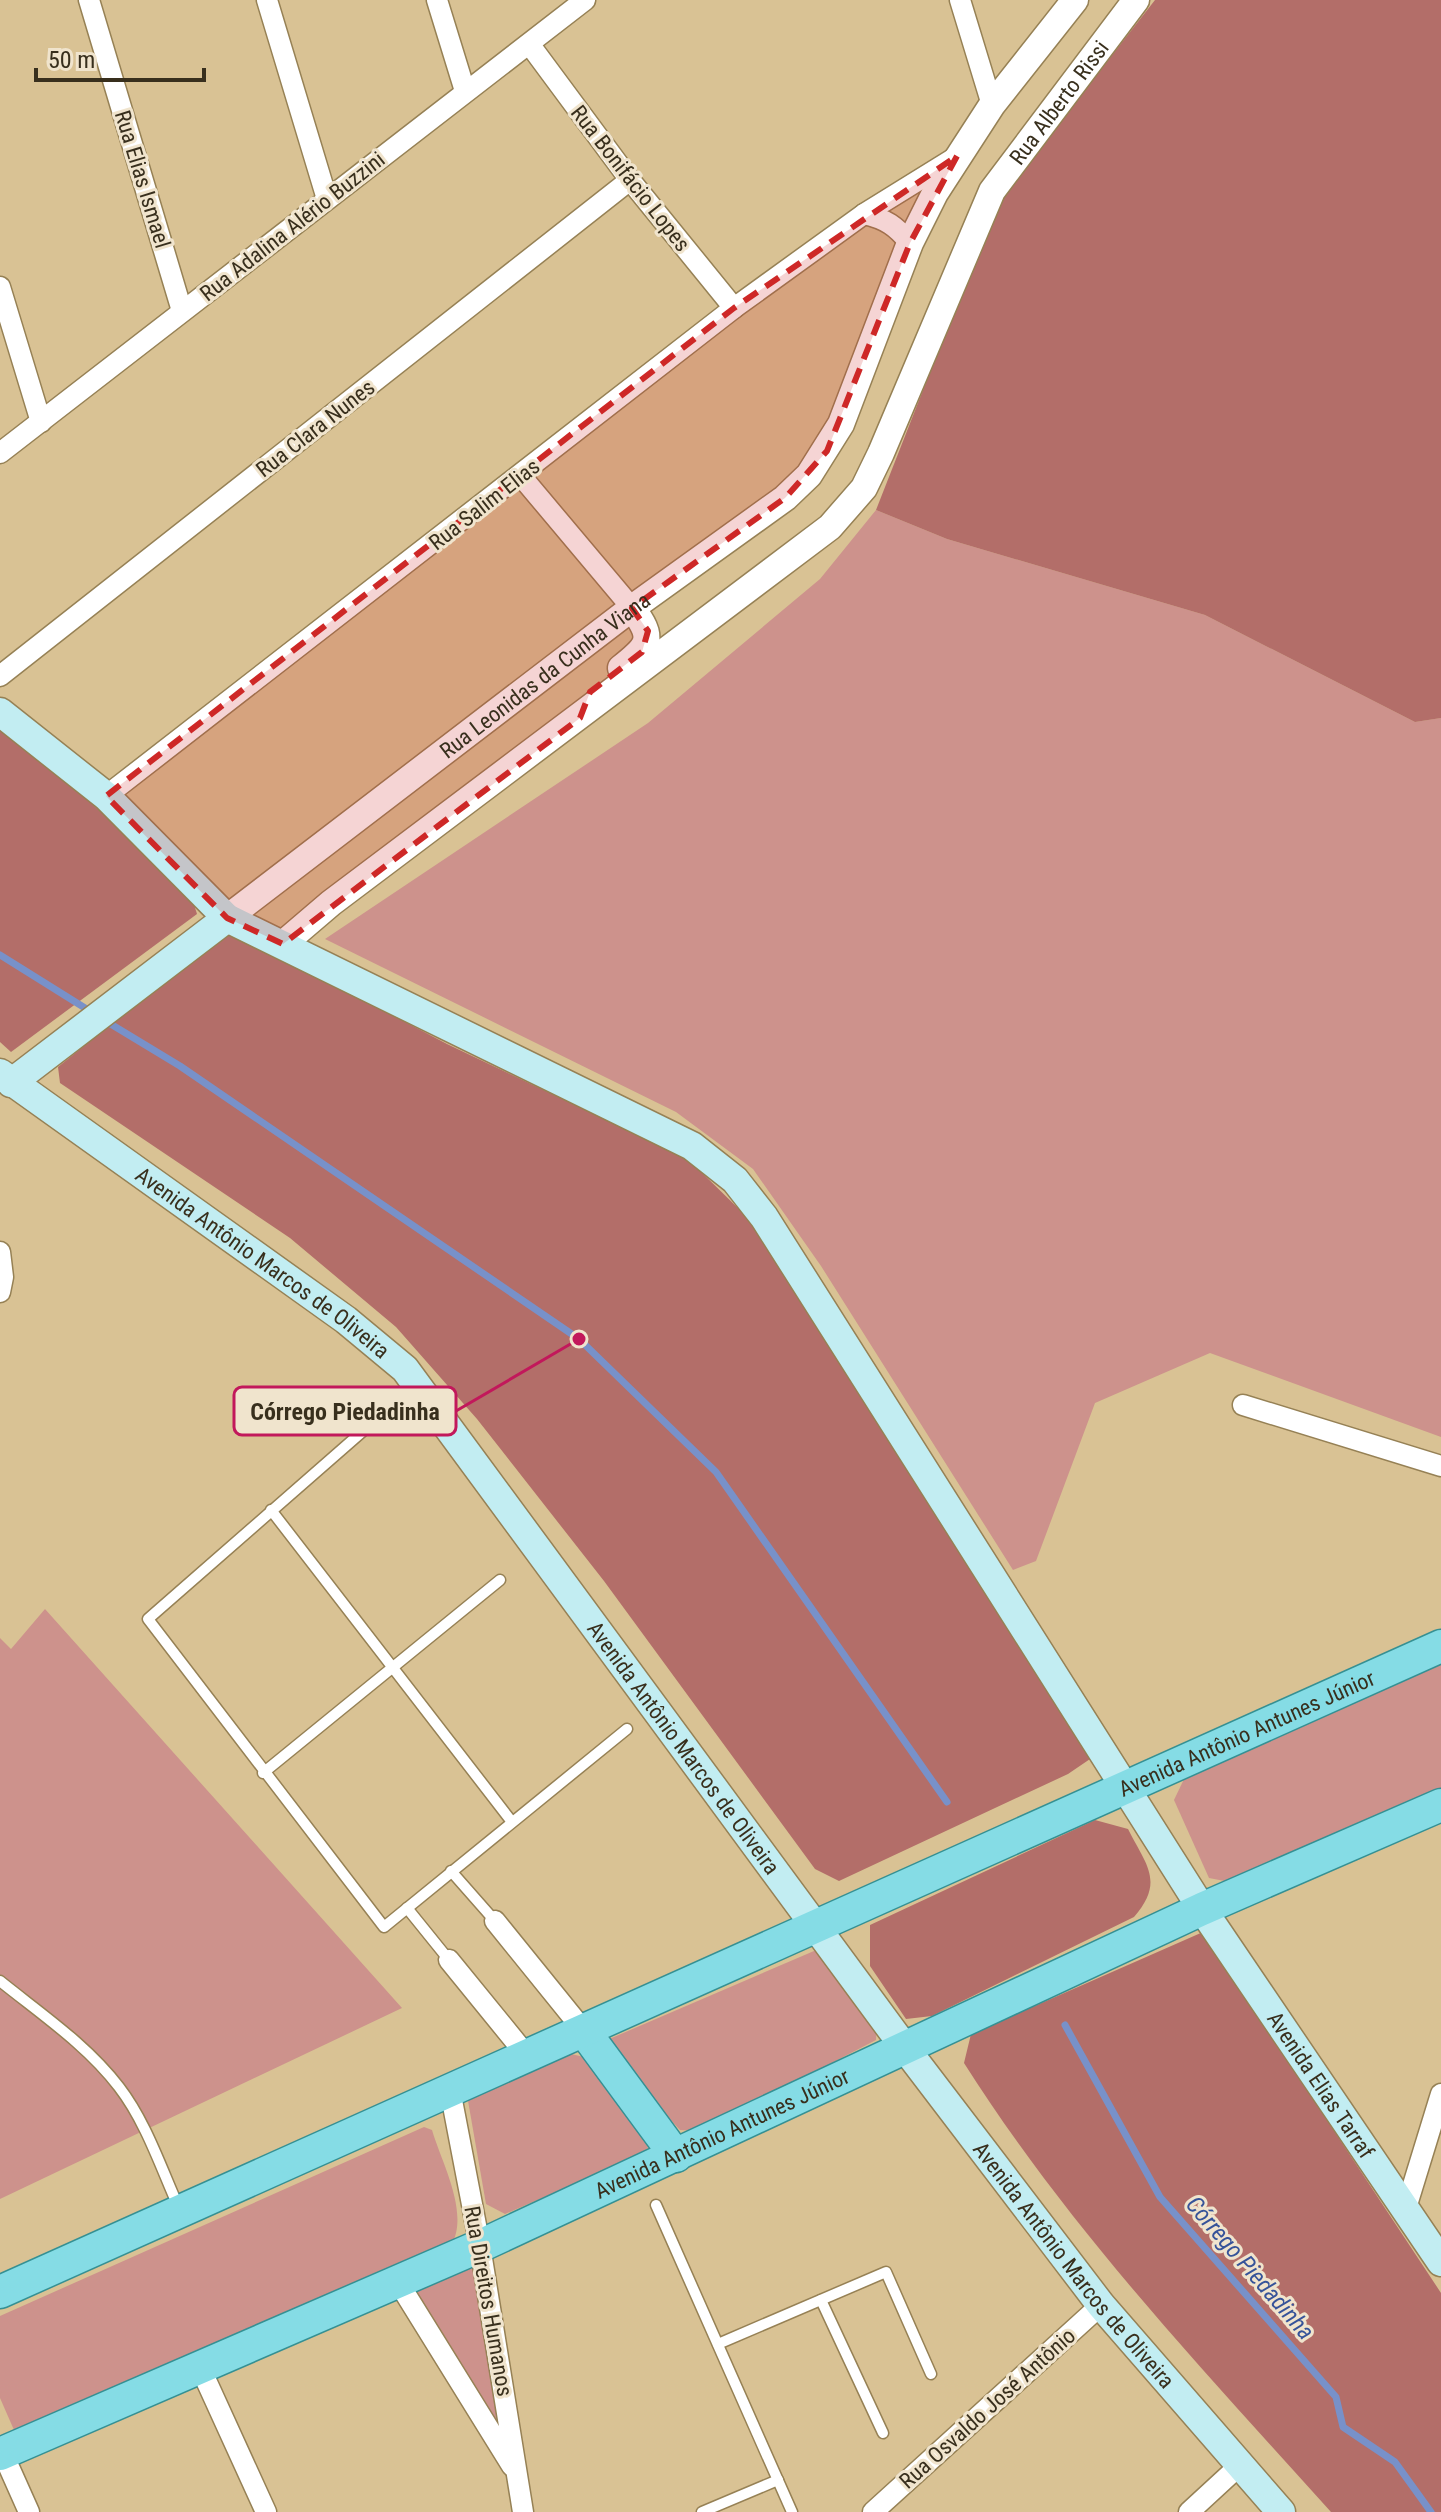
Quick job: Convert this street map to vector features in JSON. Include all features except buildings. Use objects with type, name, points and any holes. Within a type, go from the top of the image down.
[{"type":"main road","points":[[0,712],[106,796],[217,926],[283,944],[692,1146],[735,1180],[764,1217],[1202,1909]]},
{"type":"main road","name":"Rua Leonidas da Cunha Viana","points":[[4,1083],[36,1063],[217,926]]},
{"type":"main road","name":"Avenida Antônio Marcos de Oliveira","points":[[4,1083],[346,1320],[405,1369],[905,2048],[1101,2305],[1281,2512]]},
{"type":"main road","name":"Avenida Antônio Antunes Júnior","points":[[0,2292],[1441,1646]]},
{"type":"main road","name":"Avenida Antônio Antunes Júnior","points":[[1,2452],[480,2246],[1202,1909],[1441,1805]]},
{"type":"main road","name":"Avenida Elias Tarraf","points":[[1202,1909],[1441,2262]]},
{"type":"main road","points":[[584,2031],[676,2156]]},
{"type":"street","name":"Rua Elias Ismael","points":[[89,0],[182,311]]},
{"type":"street","points":[[267,0],[327,199]]},
{"type":"street","points":[[437,0],[465,91]]},
{"type":"street","name":"Rua Adalina Alério Buzzini","points":[[0,453],[585,0]]},
{"type":"street","points":[[960,0],[992,105]]},
{"type":"street","points":[[957,156],[992,105],[1075,0]]},
{"type":"street","name":"Rua Alberto Rissi","points":[[580,718],[796,555],[830,527],[864,488],[983,207],[1044,118],[1136,0]]},
{"type":"street","name":"Rua Bonifácio Lopes","points":[[530,45],[630,180],[734,308]]},
{"type":"street","name":"Rua Salim Elias","points":[[106,796],[734,308],[864,214],[957,156]]},
{"type":"street","name":"Rua Leonidas da Cunha Viana","points":[[217,926],[632,608],[785,498],[809,475],[841,424],[910,243],[957,156]]},
{"type":"street","name":"Rua Clara Nunes","points":[[0,676],[630,180]]},
{"type":"street","points":[[864,214],[883,218],[897,227],[910,243]]},
{"type":"street","points":[[0,287],[41,422]]},
{"type":"street","points":[[283,944],[331,903],[580,718],[590,692],[642,652],[648,631],[521,476]]},
{"type":"street","points":[[0,1252],[3,1277],[0,1292]]},
{"type":"street","points":[[1243,1405],[1441,1466]]},
{"type":"street","points":[[495,1921],[584,2031]]},
{"type":"street","points":[[449,1960],[528,2057]]},
{"type":"street","name":"Rua Direitos Humanos","points":[[450,2090],[480,2246],[523,2512]]},
{"type":"street","points":[[1406,2208],[1441,2094]]},
{"type":"street","points":[[398,2282],[517,2474]]},
{"type":"street","name":"Rua Osvaldo José Antônio","points":[[873,2512],[1101,2305]]},
{"type":"street","points":[[199,2365],[266,2512]]},
{"type":"street","points":[[1,2452],[29,2512]]},
{"type":"street","points":[[1189,2512],[1239,2466]]},
{"type":"lane","points":[[379,1417],[148,1619],[384,1927],[627,1729]]},
{"type":"lane","points":[[271,1510],[512,1822]]},
{"type":"lane","points":[[263,1773],[500,1580]]},
{"type":"lane","points":[[451,1871],[495,1921]]},
{"type":"lane","points":[[407,1908],[449,1960]]},
{"type":"lane","points":[[0,1981],[92,2056],[121,2089],[144,2130],[181,2213]]},
{"type":"lane","points":[[656,2205],[792,2512]]},
{"type":"lane","points":[[718,2344],[886,2272],[931,2374]]},
{"type":"lane","points":[[821,2300],[883,2433]]},
{"type":"lane","points":[[702,2512],[778,2480]]},
{"type":"highlighted area","points":[[957,156],[910,243],[827,451],[785,498],[632,608],[648,631],[642,652],[590,692],[580,718],[283,944],[227,918],[106,796],[734,308]]},
{"type":"shaded area","points":[[1155,0],[1441,0],[1441,718],[1415,722],[1205,615],[947,539],[876,510],[996,204]]},
{"type":"shaded area","points":[[876,510],[947,539],[1205,615],[1415,722],[1441,718],[1441,1437],[1210,1353],[1095,1403],[1036,1561],[1013,1570],[821,1266],[753,1169],[676,1112],[325,939],[648,723],[820,579]]},
{"type":"shaded area","points":[[0,724],[35,750],[192,898],[197,914],[11,1052],[0,1042]]},
{"type":"shaded area","points":[[229,929],[447,1044],[688,1159],[746,1216],[1093,1757],[1068,1774],[839,1881],[815,1869],[604,1581],[477,1419],[396,1327],[290,1238],[60,1083],[58,1067]]},
{"type":"shaded area","points":[[45,1609],[402,2008],[0,2199],[0,1638],[11,1649]]},
{"type":"shaded area","points":[[1441,1663],[1441,1791],[1235,1883],[1209,1878],[1174,1800],[1185,1777]]},
{"type":"shaded area","points":[[1095,1820],[1128,1829],[1146,1863],[1149,1893],[1134,1917],[932,2016],[906,2019],[870,1966],[870,1925]]},
{"type":"shaded area","points":[[1203,1932],[1441,2293],[1441,2512],[1331,2512],[1092,2239],[1004,2124],[964,2063],[971,2034]]},
{"type":"shaded area","points":[[821,1948],[877,2023],[876,2040],[700,2131],[680,2130],[614,2058],[607,2040]]},
{"type":"shaded area","points":[[567,2053],[588,2058],[647,2137],[648,2152],[505,2214],[486,2204],[467,2095]]},
{"type":"shaded area","points":[[424,2127],[432,2130],[456,2204],[456,2233],[451,2246],[14,2430],[0,2398],[0,2316]]},
{"type":"shaded area","points":[[473,2258],[503,2435],[413,2286]]},
{"type":"waterway","name":"Córrego Piedadinha","points":[[0,955],[93,1013]]},
{"type":"waterway","name":"Córrego Piedadinha","points":[[104,1020],[180,1066],[579,1339],[716,1472],[947,1802]]},
{"type":"waterway","name":"Córrego Piedadinha","points":[[1065,2025],[1160,2197],[1336,2397],[1343,2427],[1395,2462],[1431,2512]]},
{"type":"place","name":"Córrego Piedadinha","points":[[579,1339]]}]
